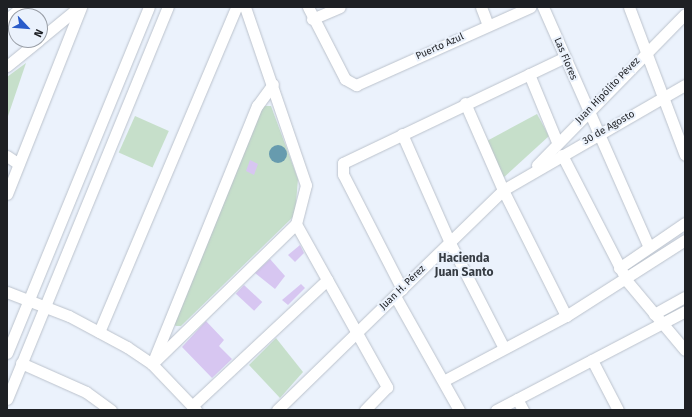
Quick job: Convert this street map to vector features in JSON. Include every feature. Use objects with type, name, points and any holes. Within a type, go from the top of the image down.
[{"type":"street","points":[[7,19],[22,7]]},
{"type":"street","points":[[48,33],[80,7]]},
{"type":"street","points":[[7,194],[80,7]]},
{"type":"street","points":[[7,353],[149,7]]},
{"type":"street","points":[[7,399],[168,7]]},
{"type":"street","points":[[99,332],[236,7]]},
{"type":"street","points":[[152,364],[296,224],[306,185],[273,84],[245,7]]},
{"type":"street","points":[[308,7],[312,19],[340,7]]},
{"type":"street","points":[[481,7],[488,25]]},
{"type":"street","name":"Puerto Azul","points":[[312,19],[350,84],[356,85],[530,7]]},
{"type":"street","name":"Las Flores","points":[[543,7],[587,111],[600,134],[649,248]]},
{"type":"street","points":[[629,7],[685,155]]},
{"type":"street","name":"Juan Hipólito Pévez","points":[[533,170],[557,142],[587,111],[685,14]]},
{"type":"street","points":[[7,66],[30,48]]},
{"type":"street","points":[[459,410],[399,292],[342,168],[346,159],[565,57]]},
{"type":"street","points":[[529,74],[557,142]]},
{"type":"street","points":[[152,364],[257,106],[273,84]]},
{"type":"street","name":"30 de Agosto","points":[[533,170],[600,134],[685,85]]},
{"type":"street","points":[[465,103],[503,190],[566,316]]},
{"type":"street","points":[[402,134],[450,243],[504,348]]},
{"type":"street","points":[[562,155],[627,281],[685,350]]},
{"type":"street","points":[[7,156],[19,164]]},
{"type":"street","name":"Juan H. Pérez","points":[[277,410],[503,190],[533,170]]},
{"type":"street","points":[[619,268],[685,223]]},
{"type":"street","points":[[296,224],[355,335],[387,388],[365,410]]},
{"type":"street","points":[[445,380],[566,316],[627,281],[685,240]]},
{"type":"street","points":[[7,292],[99,332],[152,364],[194,408],[327,280]]},
{"type":"street","points":[[654,314],[685,297]]},
{"type":"street","points":[[496,410],[685,311]]},
{"type":"street","points":[[592,360],[618,410]]},
{"type":"street","points":[[22,363],[86,392],[111,410]]},
{"type":"street","points":[[516,399],[523,410]]},
{"type":"green space","points":[[26,63],[7,119],[7,77]]},
{"type":"green space","points":[[262,106],[271,106],[298,179],[295,215],[181,326],[176,326],[172,323]]},
{"type":"green space","points":[[537,114],[549,136],[502,179],[485,142]]},
{"type":"green space","points":[[135,116],[169,131],[153,168],[119,153]]},
{"type":"green space","points":[[276,338],[303,372],[280,398],[249,365]]},
{"type":"water","points":[[278,145],[284,148],[287,154],[284,160],[278,163],[272,160],[269,154],[272,148]]},
{"type":"building","points":[[250,160],[258,164],[254,175],[246,171]]},
{"type":"building","points":[[300,245],[304,253],[295,262],[288,255]]},
{"type":"building","points":[[270,259],[285,276],[275,289],[255,273]]},
{"type":"building","points":[[301,284],[305,288],[288,305],[282,300]]},
{"type":"building","points":[[244,285],[262,302],[254,311],[236,294]]},
{"type":"building","points":[[206,321],[224,340],[219,346],[232,359],[212,378],[182,347]]},
{"type":"district","name":"Hacienda Juan Santo","points":[[464,266]]}]
